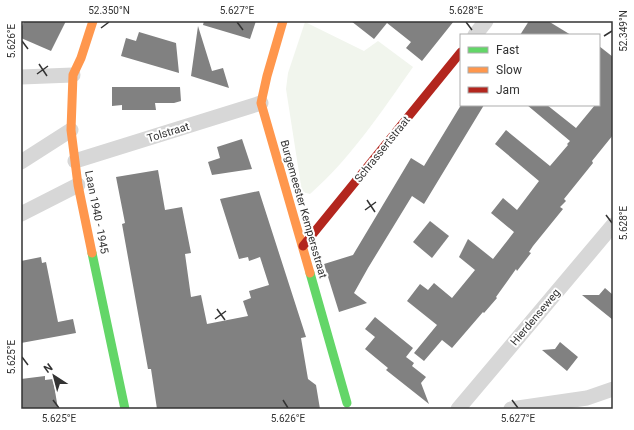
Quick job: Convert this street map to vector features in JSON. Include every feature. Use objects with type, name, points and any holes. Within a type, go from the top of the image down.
[{"type":"street","name":"Laan 1940 - 1945","points":[[93,21],[81,58],[73,75],[71,130],[78,185],[125,409]]},
{"type":"street","name":"Burgemeester Kempersstraat","points":[[283,21],[267,76],[261,104],[347,403]]},
{"type":"street","points":[[476,34],[486,21]]},
{"type":"street","name":"Schrassertstraat","points":[[303,246],[460,53]]},
{"type":"street","points":[[21,77],[73,75]]},
{"type":"street","name":"Tolstraat","points":[[75,161],[261,104]]},
{"type":"street","points":[[21,162],[71,130]]},
{"type":"street","points":[[21,214],[78,185]]},
{"type":"street","name":"Hierdenseweg","points":[[458,409],[613,225]]},
{"type":"street","points":[[510,409],[587,398],[613,389]]},
{"type":"shaded area","points":[[305,22],[364,51],[378,41],[413,67],[365,134],[339,165],[310,194],[302,192],[286,89],[288,73]]},
{"type":"building","points":[[24,21],[66,21],[51,51],[21,38],[21,29]]},
{"type":"building","points":[[204,21],[256,21],[250,39],[203,25]]},
{"type":"building","points":[[351,21],[454,21],[422,61],[406,48],[411,42],[387,23],[374,39]]},
{"type":"building","points":[[529,21],[548,21],[569,34],[521,34]]},
{"type":"building","points":[[198,26],[212,71],[223,68],[229,88],[191,76]]},
{"type":"building","points":[[139,32],[176,43],[179,73],[121,56],[126,38],[136,41]]},
{"type":"building","points":[[600,47],[613,57],[613,135],[564,199],[566,201],[560,207],[563,209],[533,246],[529,252],[531,253],[517,271],[516,269],[496,297],[497,298],[452,348],[442,340],[424,361],[414,353],[437,325],[407,301],[420,284],[428,290],[434,283],[452,298],[475,270],[459,257],[468,239],[493,259],[514,232],[491,213],[503,198],[517,210],[539,181],[495,144],[506,130],[550,166],[570,141],[528,106],[548,106],[576,128],[594,106],[600,106]]},
{"type":"building","points":[[112,87],[180,87],[181,101],[174,103],[155,103],[156,110],[122,110],[122,105],[112,106]]},
{"type":"building","points":[[460,106],[483,106],[424,204],[412,196],[368,268],[354,293],[367,303],[339,312],[324,264],[353,255],[411,158],[424,166]]},
{"type":"building","points":[[242,139],[252,169],[212,175],[208,162],[220,158],[217,147]]},
{"type":"building","points":[[158,170],[165,210],[182,207],[191,253],[185,254],[191,297],[201,295],[207,324],[248,316],[243,301],[251,298],[249,291],[269,285],[260,257],[249,261],[248,257],[239,259],[220,199],[259,191],[306,337],[301,338],[308,379],[316,385],[320,409],[157,409],[151,369],[148,369],[122,224],[125,223],[116,177]]},
{"type":"building","points":[[430,221],[449,236],[432,258],[413,242]]},
{"type":"building","points":[[41,257],[42,263],[46,262],[58,322],[73,319],[76,333],[21,343],[21,261]]},
{"type":"building","points":[[605,288],[613,295],[613,320],[582,295],[599,295]]},
{"type":"building","points":[[375,317],[413,348],[406,357],[414,363],[412,366],[426,377],[421,383],[429,404],[386,370],[388,368],[365,349],[375,337],[365,329]]},
{"type":"building","points":[[560,342],[578,357],[567,371],[542,350],[555,349]]},
{"type":"building","points":[[45,376],[45,380],[53,379],[58,409],[21,409],[21,379]]},
{"type":"traffic: fast","points":[[92,253],[125,409]]},
{"type":"traffic: fast","points":[[310,273],[347,403]]},
{"type":"traffic: slow","points":[[92,253],[78,185],[71,130],[73,75],[81,58],[93,21]]},
{"type":"traffic: slow","points":[[283,21],[267,76],[261,103],[310,273]]},
{"type":"traffic: jam","points":[[303,246],[460,53]]}]
